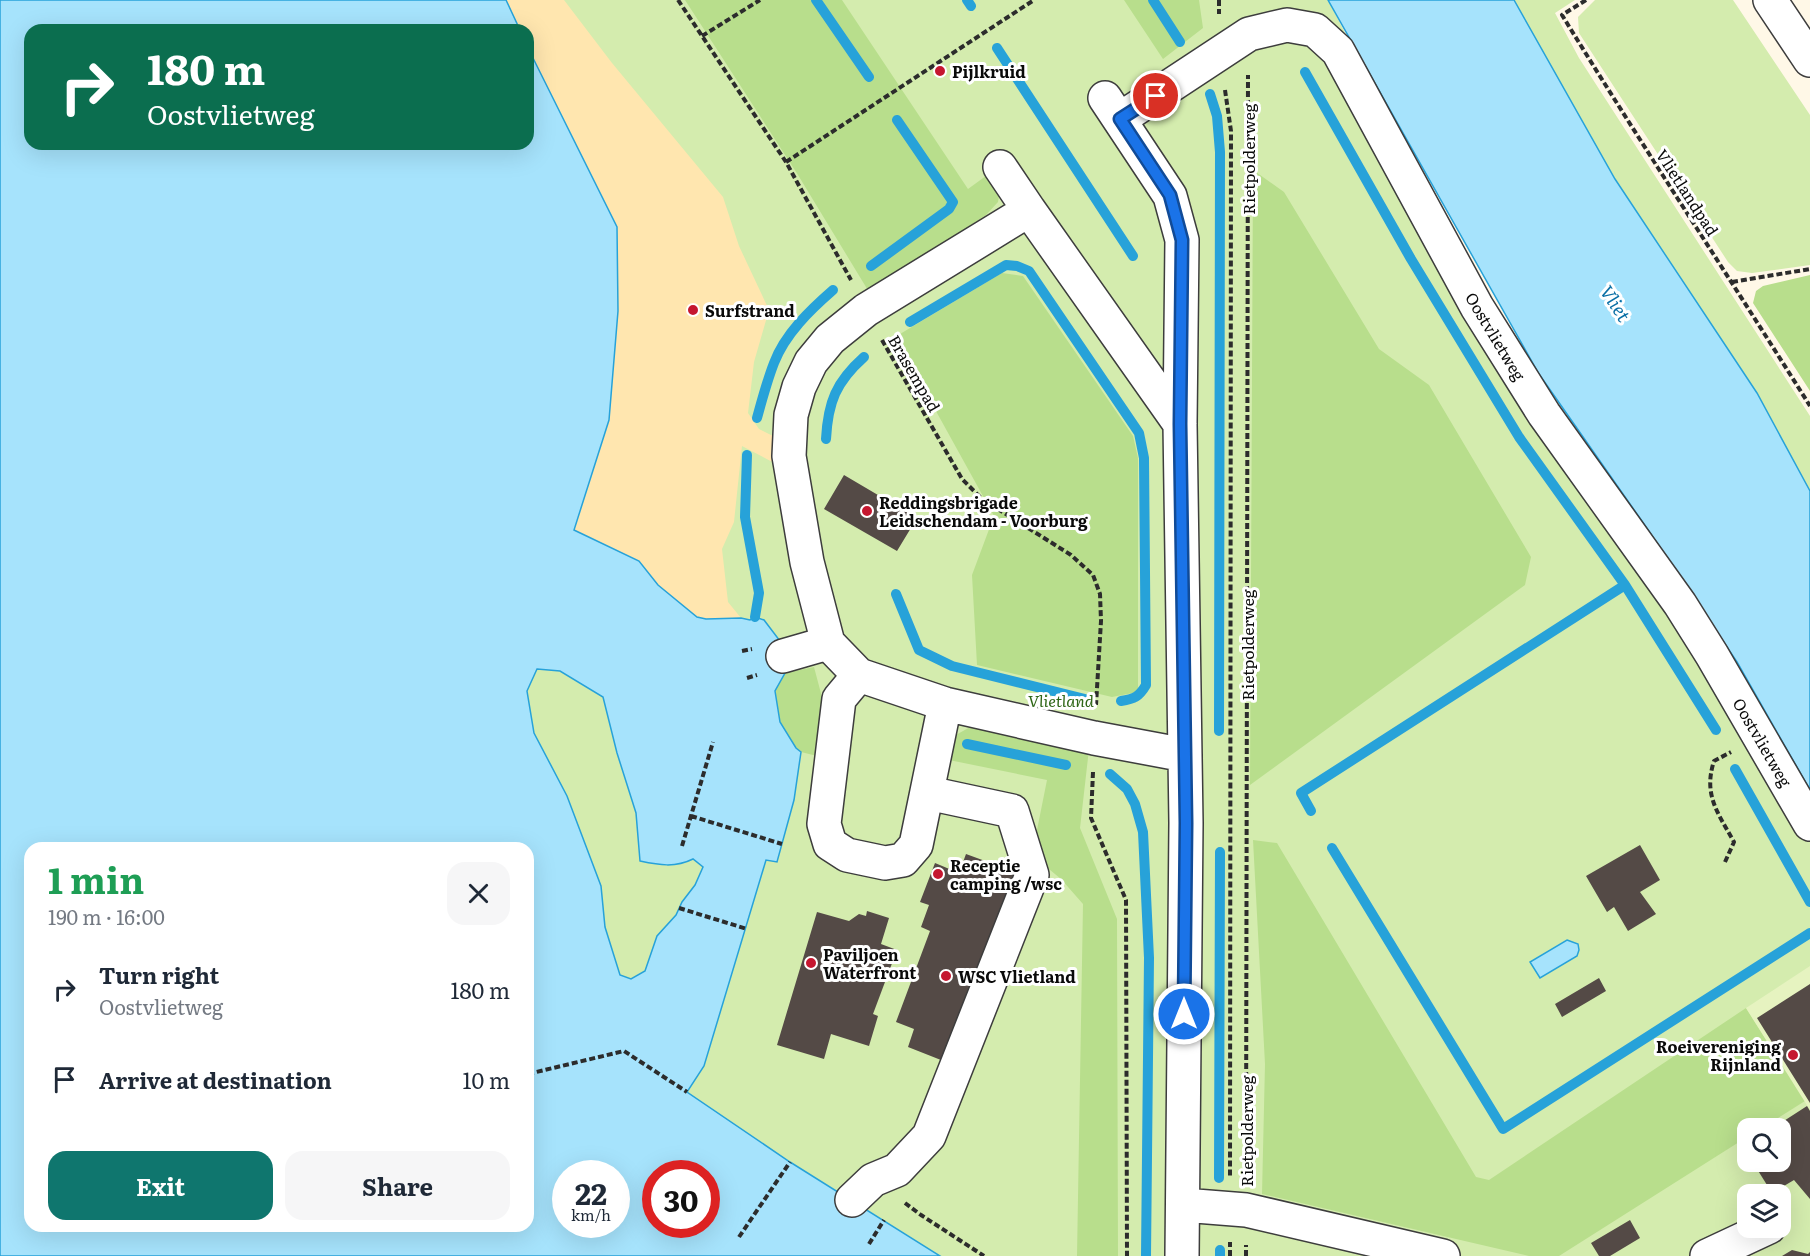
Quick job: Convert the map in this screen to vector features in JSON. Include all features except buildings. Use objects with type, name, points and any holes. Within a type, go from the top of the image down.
[{"type":"street","points":[[1770,0],[1810,60]]},
{"type":"street","name":"Oostvlietweg","points":[[1180,424],[1182,240],[1170,195],[1112,108],[1220,53],[1249,34],[1287,25],[1315,30],[1338,51],[1477,307],[1544,414],[1680,604],[1810,824]]},
{"type":"street","points":[[1000,167],[1180,424],[1185,754],[1182,1256]]},
{"type":"street","points":[[1029,210],[866,309],[830,339],[811,362],[799,387],[791,415],[789,456],[807,562],[828,643],[859,675],[945,704],[1095,738],[1185,754]]},
{"type":"street","points":[[783,656],[828,643]]},
{"type":"street","points":[[859,675],[839,699],[824,824],[830,844],[847,855],[885,864],[903,860],[916,845],[945,704]]},
{"type":"street","points":[[852,1200],[873,1180],[897,1170],[929,1136],[1032,875],[1012,811],[928,793]]},
{"type":"street","points":[[1183,1204],[1238,1209],[1443,1256]]},
{"type":"street","points":[[1707,1256],[1746,1238]]},
{"type":"path","name":"Brasempad","points":[[678,0],[786,162],[962,479],[982,499],[1071,555],[1094,575],[1100,594],[1101,621],[1091,818],[1126,900],[1127,1256]]},
{"type":"path","points":[[702,36],[760,0]]},
{"type":"path","points":[[786,162],[1034,0]]},
{"type":"path","points":[[1219,0],[1220,53],[1231,132],[1238,1209],[1230,1256]]},
{"type":"path","name":"Vlietlandpad","points":[[1586,0],[1562,15],[1618,107],[1810,406]]},
{"type":"path","name":"Rietpolderweg","points":[[1246,1256],[1238,1209],[1249,34]]},
{"type":"path","points":[[1732,282],[1810,269]]},
{"type":"path","points":[[1725,862],[1734,842],[1712,802],[1710,774],[1714,761],[1757,734]]},
{"type":"path","points":[[682,846],[713,742]]},
{"type":"path","points":[[691,816],[782,844]]},
{"type":"path","points":[[680,909],[747,928]]},
{"type":"path","points":[[534,1073],[624,1051],[687,1092]]},
{"type":"path","points":[[739,1237],[790,1162]]},
{"type":"path","points":[[897,1170],[899,1195],[908,1206],[984,1256]]},
{"type":"path","points":[[869,1244],[884,1220]]},
{"type":"green space","name":"Vlietland","points":[[0,0],[1328,0],[1353,48],[1319,22],[1810,839],[1810,1256],[0,1256]]},
{"type":"green space","points":[[685,0],[842,0],[968,189],[990,173],[1000,189],[998,202],[986,215],[869,292],[798,175]]},
{"type":"green space","points":[[1124,0],[1199,0],[1203,28],[1163,59]]},
{"type":"green space","points":[[1514,0],[1575,0],[1555,13],[1579,58],[1810,416],[1810,491],[1757,393],[1615,179]]},
{"type":"green space","points":[[1595,0],[1733,0],[1810,115],[1810,265],[1752,273],[1737,271],[1728,262],[1579,33],[1578,17]]},
{"type":"green space","points":[[1253,170],[1284,192],[1379,349],[1429,385],[1531,557],[1525,585],[1250,785]]},
{"type":"green space","points":[[1002,273],[1023,276],[1133,436],[1138,458],[1138,692],[1112,697],[977,665],[972,575],[994,516],[895,337]]},
{"type":"green space","points":[[1810,275],[1810,391],[1753,303],[1756,291],[1763,286]]},
{"type":"green space","points":[[814,667],[823,701],[817,756],[801,752],[796,748],[780,722],[775,691],[785,673]]},
{"type":"green space","points":[[972,726],[1089,749],[1080,828],[1117,919],[1118,1256],[1077,1256],[1083,904],[1061,879],[1032,855],[1047,780],[949,760],[954,736]]},
{"type":"green space","points":[[1253,840],[1277,843],[1476,1177],[1489,1180],[1746,1008],[1805,1101],[1778,1118],[1737,1118],[1737,1143],[1559,1256],[1529,1256],[1262,1194],[1265,1064]]},
{"type":"green space","name":"Roeivereniging Rijnland","points":[[1810,966],[1810,1110],[1746,1008]]},
{"type":"sand","name":"Surfstrand","points":[[506,0],[564,0],[612,63],[723,197],[739,246],[769,310],[754,362],[748,413],[759,429],[777,438],[778,465],[742,446],[734,522],[722,549],[728,602],[741,618],[697,617],[658,585],[639,561],[574,530],[609,420],[618,311],[617,227],[534,60],[534,24],[517,24]]},
{"type":"water","points":[[0,0],[506,0],[517,24],[24,24],[24,150],[534,150],[534,60],[617,227],[618,311],[609,420],[574,530],[639,561],[658,585],[697,617],[750,620],[755,617],[764,620],[780,641],[785,673],[775,691],[780,722],[796,748],[801,752],[794,800],[777,862],[766,860],[704,1066],[687,1092],[790,1162],[940,1256],[0,1256]],"holes":[[[537,669],[560,671],[603,697],[617,753],[636,813],[640,861],[673,865],[693,859],[703,867],[695,885],[682,902],[676,915],[657,936],[645,971],[631,979],[620,975],[605,927],[601,886],[567,796],[534,733],[527,691]]]},
{"type":"water","name":"Vliet","points":[[1328,0],[1514,0],[1615,179],[1757,393],[1810,491],[1810,790],[1737,662],[1539,374]]},
{"type":"water","points":[[1567,940],[1578,944],[1577,956],[1540,978],[1530,962]]},
{"type":"waterway","points":[[816,0],[869,77]]},
{"type":"waterway","points":[[967,0],[971,6]]},
{"type":"waterway","points":[[1153,0],[1180,42]]},
{"type":"waterway","points":[[997,48],[1133,256]]},
{"type":"waterway","points":[[1305,72],[1411,259],[1519,437],[1625,585]]},
{"type":"waterway","points":[[1210,94],[1217,116],[1220,152],[1219,731]]},
{"type":"waterway","points":[[871,266],[949,209],[953,202],[897,120]]},
{"type":"waterway","points":[[910,322],[1006,265],[1017,266],[1029,271],[1139,433],[1144,458],[1146,685],[1136,697],[1121,701]]},
{"type":"waterway","points":[[757,418],[771,370],[779,352],[791,332],[833,290]]},
{"type":"waterway","points":[[826,439],[829,414],[835,394],[854,366],[864,357]]},
{"type":"waterway","points":[[747,455],[745,517],[759,593],[755,617]]},
{"type":"waterway","points":[[1311,811],[1301,793],[1625,585],[1716,730]]},
{"type":"waterway","points":[[896,594],[919,650],[952,666],[1085,699]]},
{"type":"waterway","points":[[967,744],[1066,765]]},
{"type":"waterway","points":[[1735,769],[1810,902]]},
{"type":"waterway","points":[[1110,774],[1127,789],[1135,804],[1143,832],[1149,958],[1146,1256]]},
{"type":"waterway","points":[[1332,848],[1503,1129],[1810,933]]},
{"type":"waterway","points":[[1219,1178],[1220,852]]},
{"type":"waterway","points":[[1220,1250],[1220,1256]]},
{"type":"place","name":"Pijlkruid","points":[[940,71]]},
{"type":"place","name":"Surfstrand","points":[[693,310]]},
{"type":"place","name":"Reddingsbrigade Leidschendam - Voorburg","points":[[867,511]]},
{"type":"place","name":"Receptie camping /wsc","points":[[938,874]]},
{"type":"place","name":"Paviljoen Waterfront","points":[[811,963]]},
{"type":"place","name":"WSC Vlietland","points":[[946,976]]},
{"type":"place","name":"Roeivereniging Rijnland","points":[[1793,1055]]},
{"type":"route","points":[[1156,96],[1120,119],[1170,195],[1182,240],[1180,424],[1186,823],[1184,1014]]}]
